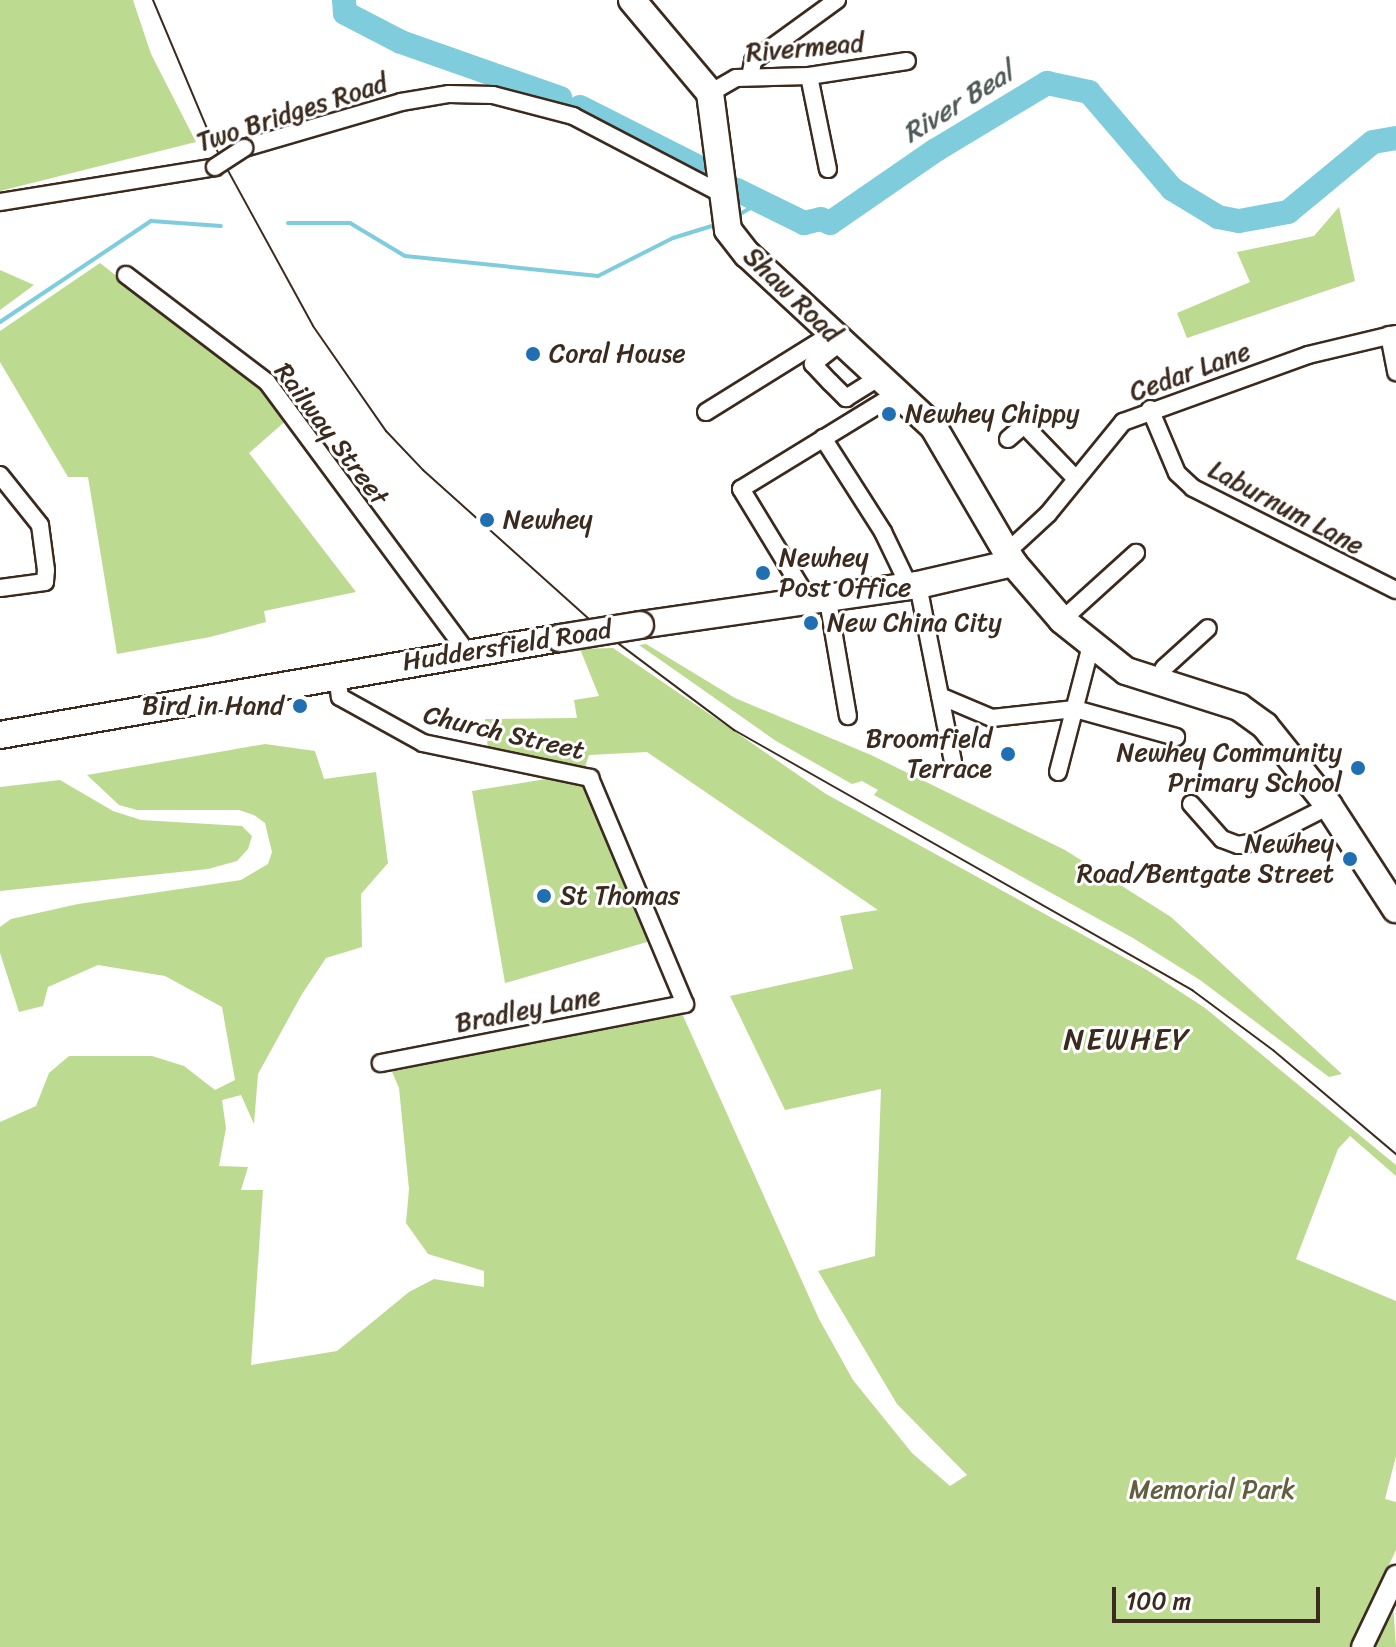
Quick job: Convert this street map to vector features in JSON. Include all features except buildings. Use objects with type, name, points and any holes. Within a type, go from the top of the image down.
[{"type":"main road","points":[[632,0],[710,93]]},
{"type":"main road","name":"Shaw Road","points":[[710,93],[728,230],[747,254],[933,426],[1010,557],[1062,620],[1126,671],[1253,715],[1288,750],[1329,806],[1396,909]]},
{"type":"main road","name":"Huddersfield Road","points":[[0,735],[467,652],[817,597],[914,585],[1010,557]]},
{"type":"street","points":[[750,77],[753,61],[837,0]]},
{"type":"street","name":"Rivermead","points":[[710,93],[722,83],[750,77],[809,76],[907,61]]},
{"type":"street","points":[[809,76],[828,169]]},
{"type":"street","name":"Two Bridges Road","points":[[0,202],[215,167],[244,148],[401,102],[449,94],[493,95],[573,116],[722,194]]},
{"type":"street","name":"Railway Street","points":[[126,275],[267,382],[467,652]]},
{"type":"street","points":[[1392,334],[1396,372]]},
{"type":"street","name":"Cedar Lane","points":[[1010,557],[1116,428],[1150,409],[1308,355],[1392,334]]},
{"type":"street","points":[[837,337],[813,364],[846,398],[887,386]]},
{"type":"street","points":[[706,412],[837,337]]},
{"type":"street","points":[[848,716],[817,597],[741,489],[823,438],[887,386]]},
{"type":"street","name":"Laburnum Lane","points":[[1150,409],[1177,473],[1193,488],[1396,590]]},
{"type":"street","points":[[1008,439],[1024,425],[1075,478]]},
{"type":"street","points":[[823,438],[914,585],[953,762]]},
{"type":"street","points":[[0,475],[40,525],[46,570],[45,582],[0,588]]},
{"type":"street","points":[[1062,620],[1136,553]]},
{"type":"street","points":[[1156,682],[1164,668],[1208,628]]},
{"type":"street","points":[[1058,772],[1091,645]]},
{"type":"street","name":"Church Street","points":[[337,674],[340,697],[423,743],[590,778],[685,1004]]},
{"type":"street","points":[[940,696],[992,718],[1075,709],[1176,737]]},
{"type":"street","points":[[1191,804],[1222,839],[1238,845],[1260,841],[1329,806]]},
{"type":"street","name":"Bradley Lane","points":[[381,1063],[685,1004]]},
{"type":"street","points":[[1362,1647],[1396,1576]]},
{"type":"green space","points":[[0,0],[133,0],[151,54],[196,142],[0,191]]},
{"type":"green space","points":[[1339,207],[1355,281],[1187,338],[1177,313],[1250,282],[1237,252],[1314,236]]},
{"type":"green space","points":[[100,263],[265,392],[289,418],[249,453],[356,592],[264,611],[266,622],[210,637],[117,654],[88,477],[68,477],[0,362],[0,331]]},
{"type":"green space","points":[[0,270],[34,285],[0,310]]},
{"type":"green space","points":[[646,644],[735,698],[871,755],[1065,850],[1171,917],[1342,1074],[1329,1077],[1200,980],[1133,938],[874,795],[878,790],[862,781],[852,784],[776,741],[639,645]]},
{"type":"green space","name":"Memorial Park","points":[[613,648],[826,794],[1147,970],[1205,1008],[1396,1165],[1396,1176],[1350,1136],[1338,1149],[1296,1259],[1396,1301],[1396,1456],[1385,1499],[1396,1502],[1396,1550],[1350,1647],[0,1647],[0,1122],[36,1106],[49,1073],[69,1056],[152,1056],[184,1066],[215,1090],[235,1080],[222,1007],[165,976],[98,965],[48,987],[43,1006],[19,1012],[0,953],[0,927],[11,919],[78,904],[241,880],[268,864],[272,852],[265,823],[254,815],[239,810],[137,810],[119,805],[87,775],[265,744],[315,751],[324,779],[376,772],[388,863],[361,894],[362,947],[326,958],[302,994],[258,1074],[254,1124],[241,1095],[222,1100],[226,1128],[219,1166],[248,1167],[241,1190],[263,1190],[251,1365],[337,1351],[409,1292],[434,1279],[484,1287],[484,1271],[428,1254],[406,1223],[409,1189],[399,1088],[390,1067],[680,1009],[819,1319],[853,1380],[912,1453],[950,1486],[967,1475],[897,1404],[818,1271],[875,1256],[881,1089],[785,1110],[730,996],[853,969],[840,916],[878,910],[647,752],[589,755],[585,767],[488,750],[485,719],[577,718],[574,700],[599,696],[580,649]]},
{"type":"green space","points":[[564,776],[589,783],[654,940],[505,983],[472,791]]},
{"type":"green space","points":[[60,780],[113,811],[141,820],[242,826],[252,836],[248,849],[237,861],[208,869],[0,891],[0,787]]},
{"type":"green space","points":[[1393,1604],[1396,1647],[1371,1647]]},
{"type":"waterway","name":"River Beal","points":[[344,0],[345,13],[401,42],[560,98]]},
{"type":"waterway","name":"River Beal","points":[[737,190],[804,223],[821,219],[830,223],[936,150],[1047,83],[1089,92],[1172,189],[1218,217],[1239,221],[1288,212],[1373,142],[1396,138]]},
{"type":"waterway","name":"River Beal","points":[[580,107],[706,171]]},
{"type":"waterway","points":[[740,214],[764,200]]},
{"type":"waterway","points":[[0,322],[151,221],[221,226]]},
{"type":"waterway","points":[[288,223],[350,223],[405,256],[598,276],[673,238],[715,225]]},
{"type":"tram line","points":[[153,0],[214,145],[313,326],[386,431],[423,470],[607,635],[734,730],[1192,990],[1274,1051],[1396,1154]]},
{"type":"place","name":"Coral House","points":[[533,354]]},
{"type":"place","name":"Newhey Chippy","points":[[889,414]]},
{"type":"place","name":"Newhey","points":[[487,520]]},
{"type":"place","name":"Newhey Post Office","points":[[763,573]]},
{"type":"place","name":"New China City","points":[[811,623]]},
{"type":"place","name":"Bird in Hand","points":[[300,706]]},
{"type":"place","name":"Broomfield Terrace","points":[[1008,754]]},
{"type":"place","name":"Newhey Community Primary School","points":[[1358,768]]},
{"type":"place","name":"Newhey Road/Bentgate Street","points":[[1350,859]]},
{"type":"place","name":"St Thomas","points":[[544,896]]},
{"type":"district","name":"NEWHEY","points":[[1127,1039]]}]
